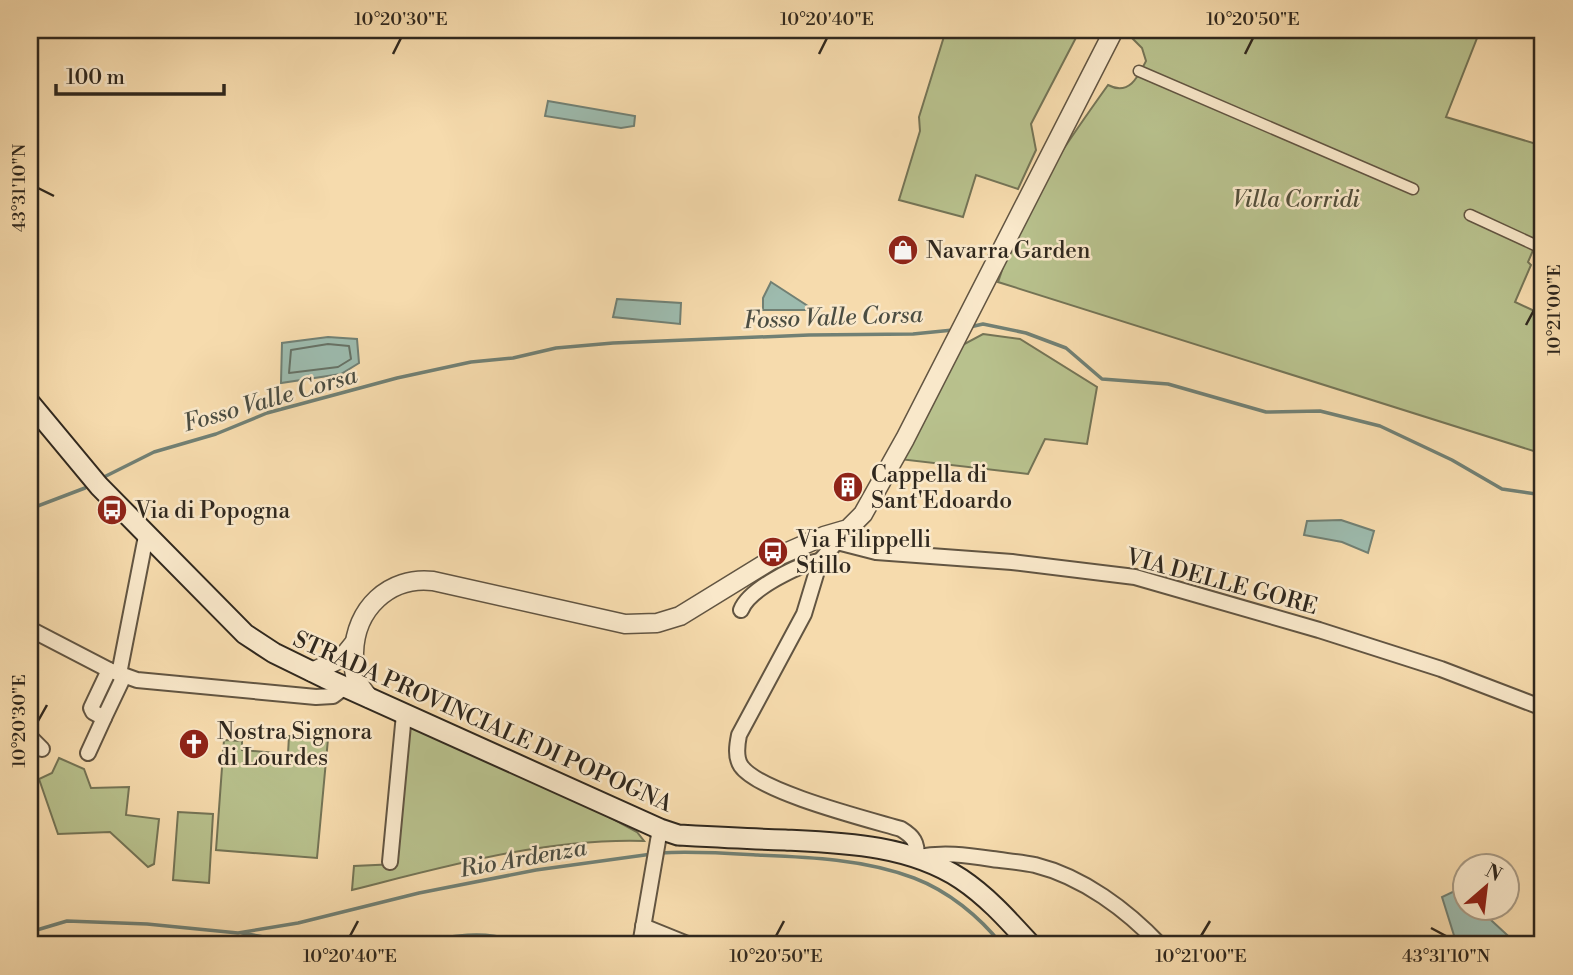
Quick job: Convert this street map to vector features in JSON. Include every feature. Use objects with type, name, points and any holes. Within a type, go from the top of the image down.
[{"type":"main road","name":"STRADA PROVINCIALE DI POPOGNA","points":[[30,403],[99,486],[146,536],[246,634],[274,653],[312,672],[344,681],[369,698],[657,846],[678,835],[827,842],[899,852],[954,874],[974,888],[1005,916],[1031,945]]},
{"type":"street","points":[[1114,30],[880,485],[863,514],[820,561],[804,614],[739,735],[737,757],[743,769],[768,786],[911,835],[918,843],[917,857],[938,853],[969,855],[1035,865],[1053,872],[1102,897],[1135,919],[1160,945]]},
{"type":"street","points":[[1139,71],[1413,190]]},
{"type":"street","points":[[1470,215],[1535,245]]},
{"type":"street","points":[[30,629],[118,673],[138,680],[316,697],[334,695],[344,681],[351,648],[363,619],[377,598],[395,586],[414,581],[433,581],[625,624],[657,623],[688,612],[776,557],[824,536],[842,535]]},
{"type":"street","name":"VIA DELLE GORE","points":[[842,535],[876,552],[1012,562],[1135,577],[1331,634],[1441,670],[1543,708]]},
{"type":"street","points":[[89,753],[104,718],[91,708],[118,673],[146,536]]},
{"type":"street","points":[[741,610],[744,602],[764,588],[802,566],[820,561]]},
{"type":"street","points":[[312,672],[336,661],[351,648]]},
{"type":"street","points":[[390,862],[404,714]]},
{"type":"street","points":[[30,737],[42,749]]},
{"type":"street","points":[[640,945],[657,846]]},
{"type":"street","points":[[643,926],[690,945]]},
{"type":"green space","points":[[946,30],[1080,30],[1031,124],[1036,150],[1018,189],[976,175],[963,217],[899,200],[920,131],[919,117]]},
{"type":"green space","name":"Villa Corridi","points":[[1133,30],[1471,30],[1479,33],[1446,117],[1543,146],[1543,227],[1515,302],[1543,315],[1543,454],[998,282],[1022,221],[1069,141],[1108,85],[1115,88],[1127,86],[1136,79],[1143,67],[1146,61],[1142,48],[1130,36]]},
{"type":"green space","points":[[983,334],[1020,339],[1097,387],[1087,444],[1045,439],[1028,474],[899,459],[955,349]]},
{"type":"green space","points":[[409,725],[602,813],[637,832],[644,841],[570,844],[496,855],[352,890],[354,866],[397,864]]},
{"type":"green space","points":[[289,736],[328,739],[317,858],[216,850],[224,740],[242,741],[242,750],[288,754]]},
{"type":"green space","points":[[59,758],[84,769],[91,788],[129,787],[126,815],[159,819],[154,864],[148,867],[110,832],[58,834],[39,779],[52,773]]},
{"type":"green space","points":[[178,812],[213,814],[209,883],[173,880]]},
{"type":"water","points":[[548,101],[635,116],[634,126],[621,128],[545,116]]},
{"type":"water","points":[[771,282],[814,310],[763,310],[763,298]]},
{"type":"water","points":[[617,299],[681,303],[680,324],[613,317]]},
{"type":"water","points":[[328,337],[357,339],[359,363],[341,374],[281,383],[282,343]]},
{"type":"water","points":[[1341,520],[1374,531],[1368,553],[1342,542],[1304,535],[1307,521]]},
{"type":"water","points":[[1450,893],[1450,922],[1493,922],[1518,945],[1457,945],[1442,897]]},
{"type":"waterway","name":"Fosso Valle Corsa","points":[[970,327],[983,324],[1026,333],[1066,348],[1102,379],[1168,384],[1266,412],[1320,411],[1380,426],[1452,460],[1502,489],[1543,495]]},
{"type":"waterway","name":"Fosso Valle Corsa","points":[[106,476],[154,452],[216,434],[267,413],[397,378],[471,362],[513,358],[556,348],[613,343],[809,335],[913,334],[953,330]]},
{"type":"waterway","name":"Fosso Valle Corsa","points":[[30,509],[85,488]]},
{"type":"waterway","name":"Rio Ardenza","points":[[660,853],[708,852],[816,858],[895,872],[927,883],[951,897],[973,914],[1002,945]]},
{"type":"waterway","name":"Rio Ardenza","points":[[30,932],[67,921],[147,924],[238,933],[298,923],[419,893],[536,870],[652,854]]},
{"type":"waterway","points":[[242,933],[275,939],[347,945]]},
{"type":"waterway","points":[[393,945],[475,935],[506,939],[522,945]]},
{"type":"place","name":"Navarra Garden","points":[[903,250]]},
{"type":"place","name":"Cappella di Sant'Edoardo","points":[[848,487]]},
{"type":"place","name":"Via di Popogna","points":[[112,510]]},
{"type":"place","name":"Via Filippelli Stillo","points":[[773,552]]},
{"type":"place","name":"Nostra Signora di Lourdes","points":[[194,744]]}]
